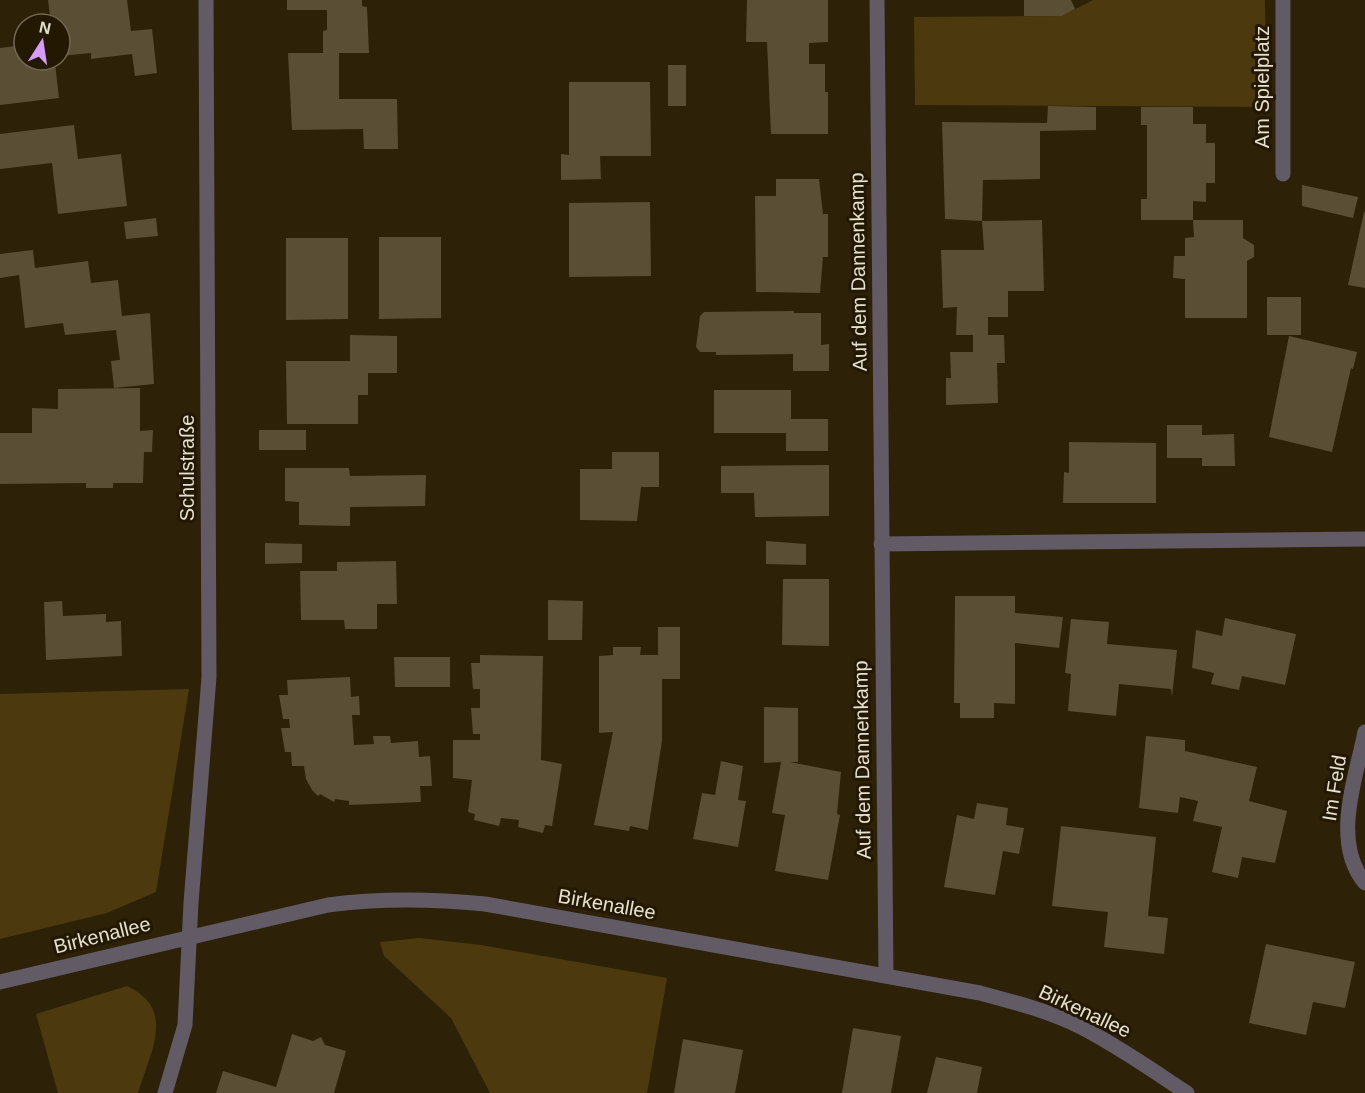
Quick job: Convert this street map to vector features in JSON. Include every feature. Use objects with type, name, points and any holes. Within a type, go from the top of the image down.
[{"type":"street","name":"Schulstraße","points":[[165,1093],[185,1025],[209,677],[206,0]]},
{"type":"street","name":"Auf dem Dannenkamp","points":[[877,0],[886,975]]},
{"type":"street","name":"Am Spielplatz","points":[[1282,174],[1283,0]]},
{"type":"street","points":[[881,544],[1365,539]]},
{"type":"street","name":"Im Feld","points":[[1365,732],[1348,814],[1348,850],[1357,874],[1365,883]]},
{"type":"street","name":"Birkenallee","points":[[0,982],[328,905],[369,900],[432,899],[497,906],[980,993],[1028,1006],[1079,1027],[1130,1055],[1187,1093]]},
{"type":"shaded area","points":[[1093,0],[1265,0],[1267,107],[915,105],[914,17],[1062,16]]},
{"type":"shaded area","points":[[189,689],[156,892],[107,913],[0,939],[0,694]]},
{"type":"shaded area","points":[[419,938],[481,945],[667,978],[647,1093],[490,1093],[451,1018],[384,956],[380,942]]},
{"type":"shaded area","points":[[127,986],[142,996],[152,1007],[156,1019],[153,1048],[138,1093],[58,1093],[36,1014]]},
{"type":"building","points":[[48,0],[127,0],[131,31],[152,29],[157,73],[135,76],[132,54],[91,59],[91,53],[72,55],[72,12],[50,12]]},
{"type":"building","points":[[287,0],[362,0],[362,6],[367,7],[369,53],[339,53],[339,99],[397,99],[398,149],[364,149],[363,129],[292,130],[288,53],[323,53],[323,31],[327,30],[327,10],[287,10]]},
{"type":"building","points":[[747,0],[828,0],[828,42],[809,43],[809,64],[825,64],[828,134],[771,134],[767,42],[746,42]]},
{"type":"building","points":[[1024,0],[1071,0],[1075,9],[1062,16],[1024,16]]},
{"type":"building","points":[[12,46],[12,72],[56,72],[59,98],[0,105],[0,48]]},
{"type":"building","points":[[668,65],[686,65],[686,106],[668,106]]},
{"type":"building","points":[[569,82],[650,82],[651,156],[600,156],[601,179],[561,180],[561,154],[569,155]]},
{"type":"building","points":[[1048,106],[1096,107],[1096,130],[1040,131],[1040,179],[983,180],[982,221],[945,219],[942,122],[1047,123]]},
{"type":"building","points":[[1141,107],[1193,107],[1193,124],[1206,124],[1206,143],[1215,143],[1215,183],[1206,183],[1206,202],[1193,201],[1193,220],[1141,220],[1141,199],[1147,199],[1147,125],[1141,125]]},
{"type":"building","points":[[74,125],[78,159],[121,154],[127,206],[58,214],[52,163],[0,169],[0,134]]},
{"type":"building","points":[[776,179],[819,179],[823,214],[828,214],[828,257],[823,257],[820,293],[756,292],[755,196],[776,196]]},
{"type":"building","points":[[1302,185],[1358,197],[1353,218],[1302,206]]},
{"type":"building","points":[[650,202],[651,276],[569,277],[569,203]]},
{"type":"building","points":[[1365,212],[1365,288],[1348,285]]},
{"type":"building","points":[[156,218],[158,236],[126,239],[124,222]]},
{"type":"building","points":[[1042,220],[1044,291],[1008,291],[1008,317],[988,317],[988,335],[1004,335],[1005,363],[997,363],[998,403],[946,405],[946,378],[951,378],[950,352],[973,352],[973,335],[956,335],[957,307],[943,308],[941,250],[984,250],[982,221]]},
{"type":"building","points":[[1193,220],[1243,220],[1243,238],[1254,245],[1254,257],[1247,261],[1247,318],[1185,318],[1185,279],[1173,278],[1174,256],[1185,256],[1185,238],[1194,237]]},
{"type":"building","points":[[379,237],[441,237],[441,318],[379,319]]},
{"type":"building","points":[[286,238],[348,238],[348,319],[286,320]]},
{"type":"building","points":[[33,250],[35,268],[88,261],[91,283],[118,280],[122,316],[150,313],[154,384],[114,388],[111,361],[120,360],[116,330],[65,335],[63,323],[25,328],[19,275],[0,278],[0,254]]},
{"type":"building","points":[[1267,297],[1301,297],[1301,335],[1267,335]]},
{"type":"building","points":[[794,311],[794,313],[821,313],[821,345],[829,344],[829,371],[793,371],[793,354],[716,355],[716,352],[700,352],[696,347],[700,316],[704,312]]},
{"type":"building","points":[[350,335],[397,336],[397,373],[368,373],[368,395],[358,395],[358,424],[287,424],[286,361],[350,361]]},
{"type":"building","points":[[1289,336],[1357,352],[1353,369],[1351,368],[1332,452],[1269,437]]},
{"type":"building","points":[[140,388],[140,431],[153,430],[152,452],[144,452],[143,483],[113,483],[113,488],[86,488],[86,483],[0,484],[0,433],[32,433],[32,408],[58,409],[58,389]]},
{"type":"building","points":[[714,390],[791,390],[791,419],[828,419],[828,451],[786,451],[786,433],[714,433]]},
{"type":"building","points":[[1167,425],[1202,425],[1202,435],[1234,434],[1235,466],[1202,466],[1202,458],[1167,458]]},
{"type":"building","points":[[259,430],[306,430],[306,450],[259,450]]},
{"type":"building","points":[[1069,442],[1156,443],[1156,503],[1063,503],[1064,472],[1069,473]]},
{"type":"building","points":[[612,452],[659,452],[659,487],[641,487],[637,521],[580,520],[580,469],[612,469]]},
{"type":"building","points":[[829,465],[829,516],[755,517],[754,493],[721,493],[721,466]]},
{"type":"building","points":[[285,468],[349,468],[350,476],[426,475],[425,506],[350,507],[350,526],[299,525],[299,502],[285,501]]},
{"type":"building","points":[[766,541],[806,544],[806,565],[766,564]]},
{"type":"building","points":[[265,543],[302,544],[302,563],[265,564]]},
{"type":"building","points":[[396,561],[397,604],[377,604],[377,629],[345,629],[344,620],[301,620],[300,571],[337,571],[337,562]]},
{"type":"building","points":[[783,579],[829,579],[829,646],[782,645]]},
{"type":"building","points":[[955,596],[1015,596],[1015,613],[1063,617],[1059,648],[1015,643],[1015,704],[994,703],[994,718],[960,718],[960,703],[954,703]]},
{"type":"building","points":[[548,600],[583,601],[582,640],[548,640]]},
{"type":"building","points":[[62,601],[63,616],[106,614],[106,622],[121,621],[122,656],[46,660],[44,602]]},
{"type":"building","points":[[1225,618],[1296,634],[1285,685],[1242,676],[1239,690],[1211,684],[1214,673],[1192,668],[1196,630],[1222,636]]},
{"type":"building","points":[[1071,619],[1109,622],[1107,644],[1177,650],[1172,697],[1171,689],[1119,684],[1116,716],[1068,711],[1071,674],[1065,673]]},
{"type":"building","points":[[658,627],[680,627],[680,679],[662,679],[662,741],[648,830],[630,826],[629,831],[594,825],[613,732],[599,733],[599,656],[613,655],[613,647],[641,647],[640,655],[658,655]]},
{"type":"building","points":[[480,655],[543,656],[541,760],[562,764],[552,826],[545,825],[543,833],[518,827],[519,820],[501,818],[499,826],[474,820],[475,814],[468,812],[472,780],[453,778],[453,740],[480,740],[480,734],[473,734],[471,708],[480,708],[480,689],[473,689],[471,663],[480,663]]},
{"type":"building","points":[[394,657],[450,657],[450,687],[395,687]]},
{"type":"building","points":[[350,677],[351,697],[359,696],[360,715],[352,715],[354,745],[374,744],[373,736],[390,736],[391,743],[418,741],[419,757],[430,756],[432,786],[420,786],[421,802],[349,805],[349,801],[335,799],[334,802],[320,794],[318,796],[312,790],[306,779],[304,766],[292,766],[291,752],[285,752],[281,728],[290,728],[289,719],[283,719],[279,695],[288,695],[287,680]]},
{"type":"building","points":[[764,707],[798,708],[798,762],[790,762],[841,772],[837,814],[840,815],[828,880],[775,871],[785,815],[772,813],[781,762],[764,763]]},
{"type":"building","points":[[1146,736],[1185,740],[1185,751],[1257,767],[1249,801],[1287,811],[1275,863],[1242,857],[1238,878],[1212,872],[1222,827],[1193,821],[1198,801],[1180,797],[1178,813],[1139,808]]},
{"type":"building","points":[[721,761],[743,766],[738,800],[746,801],[738,847],[693,839],[702,793],[715,795]]},
{"type":"building","points":[[977,803],[1008,808],[1006,825],[1024,828],[1019,854],[1003,851],[995,895],[944,887],[957,815],[974,819]]},
{"type":"building","points":[[1061,826],[1156,837],[1148,916],[1168,918],[1164,954],[1104,947],[1108,912],[1052,906]]},
{"type":"building","points":[[1266,944],[1355,962],[1345,1008],[1313,1002],[1306,1035],[1249,1023]]},
{"type":"building","points":[[853,1028],[901,1036],[891,1093],[842,1093]]},
{"type":"building","points":[[292,1034],[313,1041],[321,1037],[325,1045],[346,1051],[334,1093],[216,1093],[223,1071],[276,1087]]},
{"type":"building","points":[[683,1039],[743,1050],[735,1093],[674,1093]]},
{"type":"building","points":[[936,1057],[982,1067],[977,1093],[927,1093]]}]
